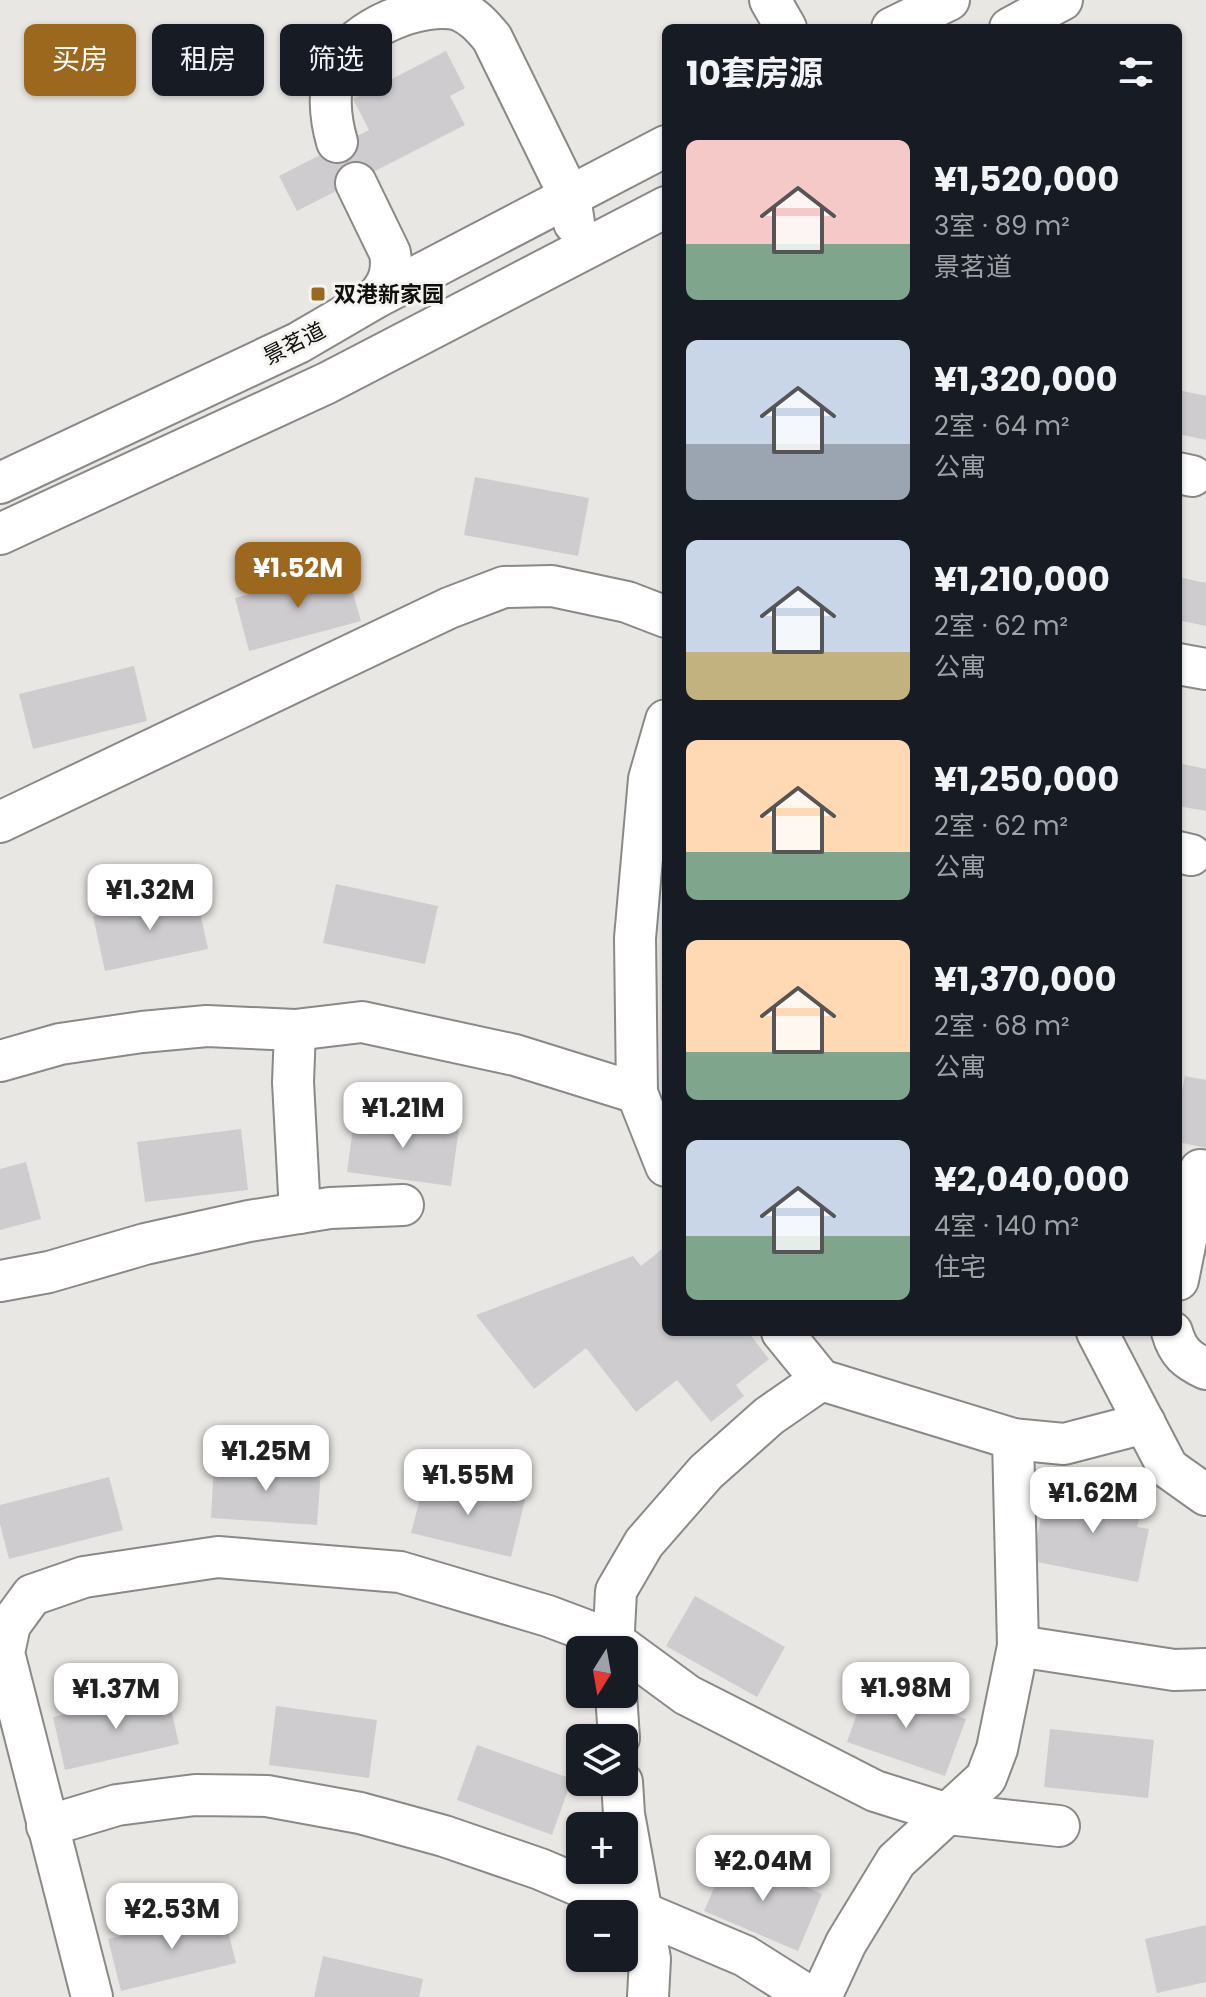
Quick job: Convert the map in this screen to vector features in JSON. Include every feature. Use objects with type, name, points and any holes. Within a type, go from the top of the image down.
[{"type":"street","points":[[770,0],[784,24]]},
{"type":"street","points":[[900,24],[949,0]]},
{"type":"street","points":[[1017,24],[1062,0]]},
{"type":"street","points":[[337,142],[331,110],[332,93],[338,62],[348,46],[362,35],[419,9],[440,6],[460,11],[479,22],[492,38],[570,197],[574,228],[570,242],[557,263]]},
{"type":"street","name":"景茗道","points":[[0,483],[298,343],[377,297],[662,148]]},
{"type":"street","points":[[356,183],[390,253],[389,279],[377,297]]},
{"type":"street","points":[[0,534],[327,383],[662,209]]},
{"type":"street","points":[[0,822],[449,608],[504,587],[552,586],[627,602],[662,615]]},
{"type":"street","points":[[1182,665],[1206,669]]},
{"type":"street","points":[[662,734],[649,779],[635,938],[650,998],[637,1093],[662,1156]]},
{"type":"street","points":[[0,1061],[60,1044],[142,1032],[207,1026],[295,1030],[362,1022],[515,1055],[637,1093]]},
{"type":"street","points":[[295,1030],[293,1082],[300,1213]]},
{"type":"street","points":[[1182,1260],[1200,1170],[1206,1171]]},
{"type":"street","points":[[0,1281],[49,1272],[160,1241],[249,1221],[330,1208],[403,1205]]},
{"type":"street","points":[[785,1336],[821,1380],[1013,1439],[1064,1444],[1145,1423]]},
{"type":"street","points":[[1099,1336],[1168,1468],[1206,1495]]},
{"type":"street","points":[[1173,1336],[1186,1360],[1206,1369]]},
{"type":"street","points":[[614,1636],[616,1591],[644,1543],[706,1472],[769,1416],[821,1380]]},
{"type":"street","points":[[821,1997],[846,1943],[896,1861],[986,1778],[997,1749],[1018,1646],[1013,1439]]},
{"type":"street","points":[[92,1997],[4,1653],[10,1625],[32,1595],[84,1577],[218,1557],[400,1572],[548,1616],[593,1636]]},
{"type":"street","points":[[1018,1646],[1174,1670],[1206,1669]]},
{"type":"street","points":[[638,1662],[687,1695],[875,1791],[948,1814],[1059,1826]]},
{"type":"street","points":[[47,1826],[117,1805],[195,1795],[267,1796],[360,1813],[444,1836],[540,1869],[745,1956],[810,1997]]},
{"type":"street","points":[[623,1796],[650,1959],[648,1997]]},
{"type":"building","points":[[446,51],[465,88],[450,96],[465,125],[297,211],[279,176],[369,130],[353,99],[359,96],[392,96],[392,79]]},
{"type":"building","points":[[1182,391],[1206,396],[1206,440],[1182,435]]},
{"type":"building","points":[[475,477],[589,498],[578,556],[464,535]]},
{"type":"building","points":[[346,568],[361,621],[249,651],[235,598]]},
{"type":"building","points":[[1182,578],[1206,583],[1206,626],[1182,621]]},
{"type":"building","points":[[134,666],[147,721],[33,749],[19,694]]},
{"type":"building","points":[[1182,764],[1206,769],[1206,811],[1182,807]]},
{"type":"building","points":[[336,884],[438,906],[425,964],[323,943]]},
{"type":"building","points":[[196,894],[208,949],[105,971],[93,916]]},
{"type":"building","points":[[1185,1076],[1206,1080],[1206,1148],[1182,1143]]},
{"type":"building","points":[[355,1113],[459,1128],[451,1186],[347,1172]]},
{"type":"building","points":[[241,1129],[248,1190],[145,1202],[137,1142]]},
{"type":"building","points":[[26,1162],[41,1219],[0,1230],[0,1169]]},
{"type":"building","points":[[662,1249],[662,1336],[751,1336],[769,1359],[736,1385],[744,1396],[711,1422],[677,1380],[636,1412],[586,1348],[534,1389],[476,1315],[633,1256],[641,1266]]},
{"type":"building","points":[[214,1462],[321,1469],[317,1525],[211,1518]]},
{"type":"building","points":[[426,1476],[525,1500],[511,1557],[411,1533]]},
{"type":"building","points":[[109,1477],[123,1530],[9,1559],[0,1524],[0,1505]]},
{"type":"building","points":[[1075,1484],[1127,1495],[1124,1507],[1141,1511],[1137,1527],[1149,1529],[1138,1582],[1032,1561],[1043,1508],[1055,1510],[1058,1494],[1073,1497]]},
{"type":"building","points":[[695,1596],[785,1647],[757,1697],[666,1646]]},
{"type":"building","points":[[867,1685],[966,1719],[945,1776],[847,1742]]},
{"type":"building","points":[[167,1692],[179,1744],[65,1770],[53,1717]]},
{"type":"building","points":[[276,1706],[377,1720],[369,1778],[269,1765]]},
{"type":"building","points":[[1050,1729],[1154,1740],[1148,1798],[1044,1787]]},
{"type":"building","points":[[477,1745],[566,1777],[566,1796],[552,1835],[457,1800]]},
{"type":"building","points":[[729,1854],[822,1894],[798,1951],[704,1911]]},
{"type":"building","points":[[223,1911],[236,1963],[121,1991],[108,1939]]},
{"type":"building","points":[[1206,1925],[1206,1982],[1157,1993],[1145,1939]]},
{"type":"building","points":[[323,1956],[423,1979],[419,1997],[314,1997]]},
{"type":"place","name":"双港新家园","points":[[318,294]]}]
